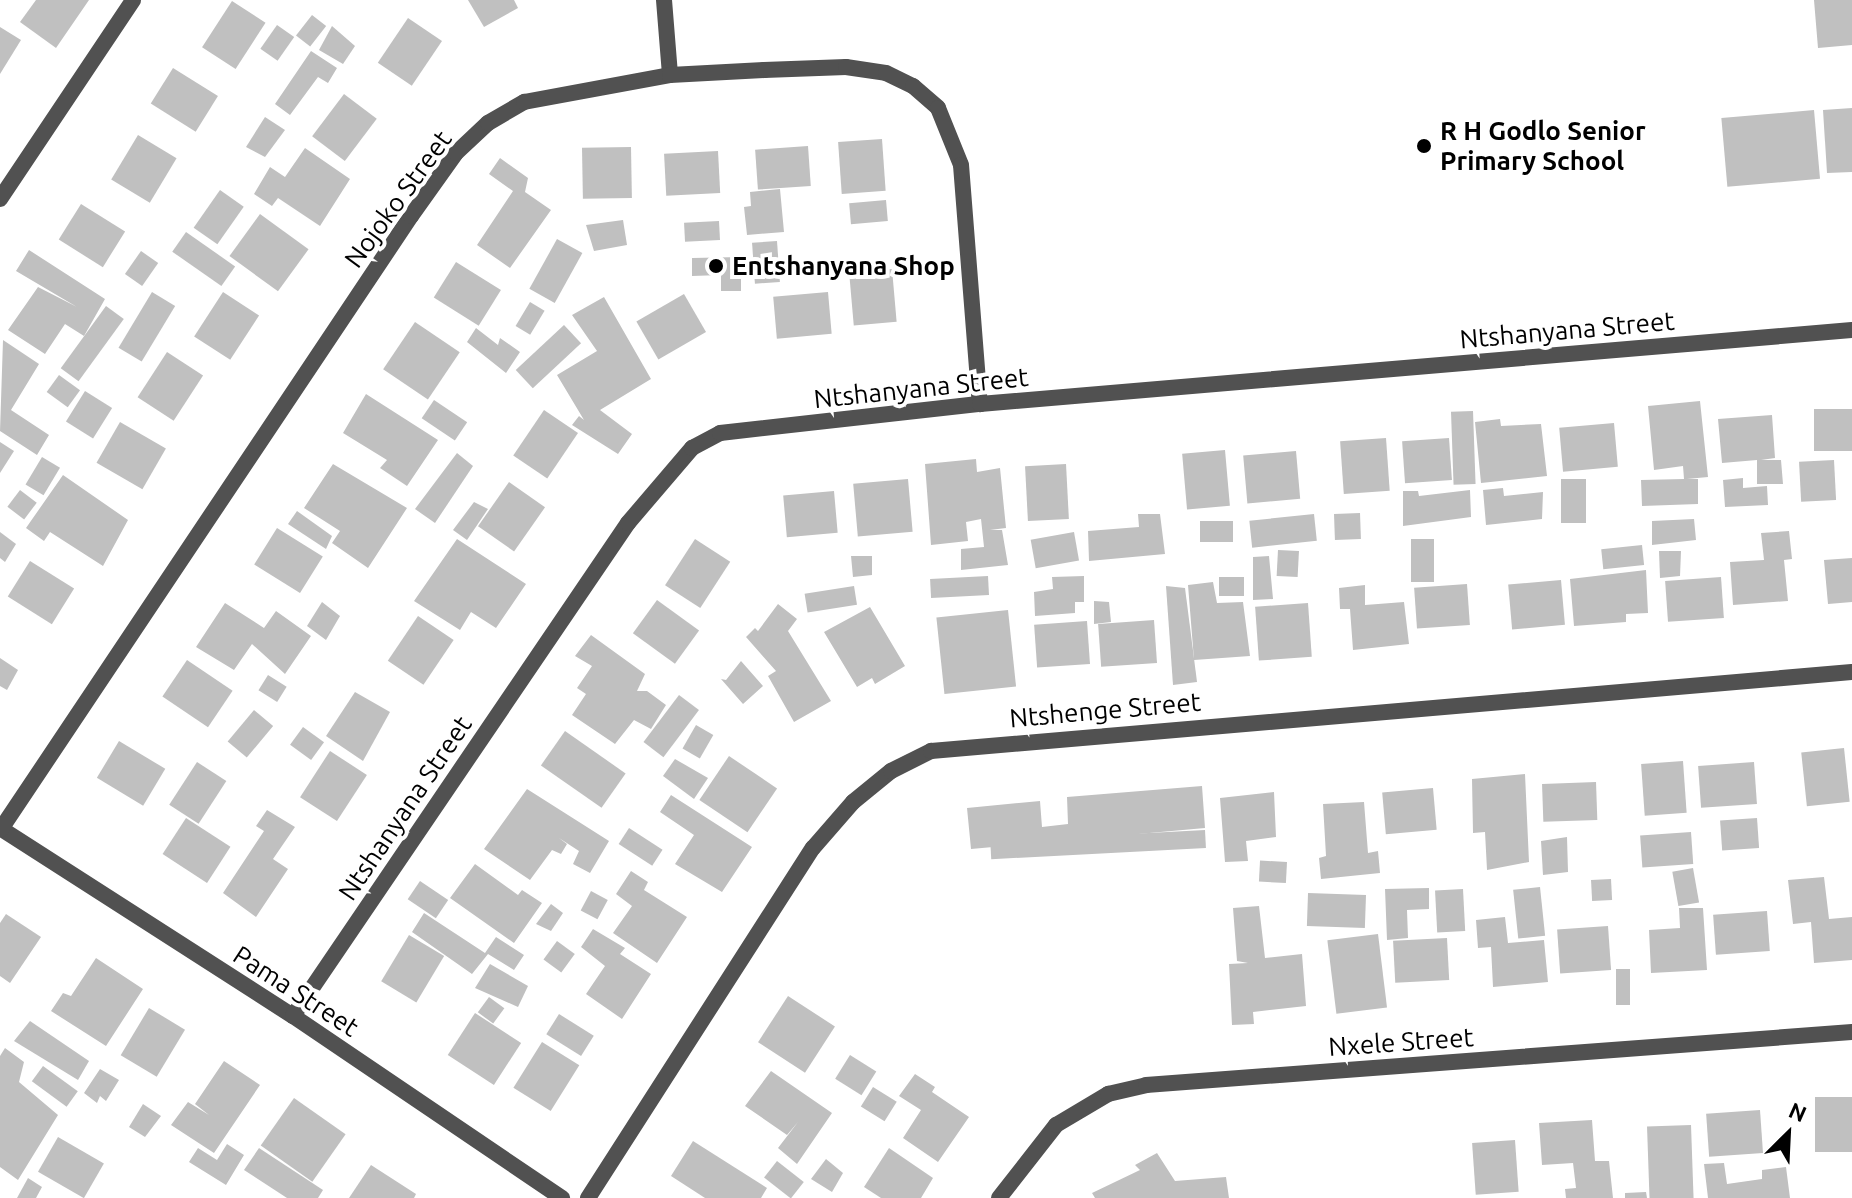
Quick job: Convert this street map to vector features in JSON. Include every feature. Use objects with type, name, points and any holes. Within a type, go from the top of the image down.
[{"type":"street","points":[[0,199],[133,0]]},
{"type":"street","points":[[664,0],[670,75]]},
{"type":"street","name":"Nojoko Street","points":[[0,829],[456,153],[488,123],[524,102],[670,75],[846,67],[886,73],[938,108],[961,165],[980,404]]},
{"type":"street","name":"Ntshanyana Street","points":[[293,1016],[628,523],[692,448],[720,433],[980,404],[1852,330]]},
{"type":"street","name":"Ntshenge Street","points":[[588,1198],[813,848],[853,802],[891,771],[931,751],[1852,672]]},
{"type":"street","name":"Pama Street","points":[[0,829],[293,1016],[562,1198]]},
{"type":"street","name":"Nxele Street","points":[[999,1198],[1031,1151],[1078,1108],[1146,1085],[1852,1032]]},
{"type":"building","points":[[36,0],[89,0],[56,48],[20,22]]},
{"type":"building","points":[[468,0],[514,0],[518,8],[484,27]]},
{"type":"building","points":[[1814,0],[1852,0],[1852,45],[1818,48]]},
{"type":"building","points":[[232,1],[266,23],[236,69],[202,47]]},
{"type":"building","points":[[312,15],[326,26],[310,47],[296,35]]},
{"type":"building","points":[[408,18],[442,41],[412,86],[378,63]]},
{"type":"building","points":[[277,25],[294,37],[278,61],[260,49]]},
{"type":"building","points":[[332,26],[355,46],[343,64],[319,50]]},
{"type":"building","points":[[0,27],[21,40],[0,74]]},
{"type":"building","points":[[311,51],[337,68],[328,83],[318,77],[290,115],[275,104]]},
{"type":"building","points":[[173,68],[218,96],[196,132],[151,104]]},
{"type":"building","points":[[344,94],[377,119],[345,161],[312,136]]},
{"type":"building","points":[[1852,108],[1852,172],[1827,173],[1823,110]]},
{"type":"building","points":[[1814,110],[1820,179],[1727,187],[1721,118]]},
{"type":"building","points":[[265,117],[285,130],[265,157],[246,147]]},
{"type":"building","points":[[138,135],[177,158],[150,203],[111,180]]},
{"type":"building","points":[[882,139],[886,191],[842,194],[838,142]]},
{"type":"building","points":[[808,146],[811,186],[758,190],[755,150]]},
{"type":"building","points":[[631,147],[632,198],[583,199],[582,148]]},
{"type":"building","points":[[305,148],[350,179],[320,226],[278,198],[272,206],[254,194],[270,167],[285,177]]},
{"type":"building","points":[[718,151],[720,193],[666,196],[664,154]]},
{"type":"building","points":[[500,158],[528,178],[525,192],[551,210],[510,268],[477,245],[513,191],[489,174]]},
{"type":"building","points":[[780,189],[784,232],[747,235],[744,207],[751,206],[750,192]]},
{"type":"building","points":[[220,190],[244,207],[217,244],[194,228]]},
{"type":"building","points":[[886,200],[888,221],[851,224],[849,203]]},
{"type":"building","points":[[81,204],[125,232],[103,267],[59,240]]},
{"type":"building","points":[[260,214],[309,249],[278,291],[229,256]]},
{"type":"building","points":[[623,220],[627,245],[594,251],[586,225]]},
{"type":"building","points":[[719,221],[720,240],[685,242],[684,223]]},
{"type":"building","points":[[186,232],[235,266],[221,286],[172,252]]},
{"type":"building","points":[[557,239],[582,253],[555,303],[529,289]]},
{"type":"building","points":[[777,241],[780,282],[755,284],[752,243]]},
{"type":"building","points":[[29,250],[105,299],[84,336],[65,324],[45,354],[8,330],[38,287],[77,307],[16,271]]},
{"type":"building","points":[[141,251],[158,263],[142,286],[125,274]]},
{"type":"building","name":"Entshanyana Shop","points":[[741,257],[741,291],[721,291],[721,275],[692,276],[692,258]]},
{"type":"building","points":[[456,262],[501,290],[479,326],[434,298]]},
{"type":"building","points":[[892,269],[897,322],[854,326],[849,273]]},
{"type":"building","points":[[152,292],[175,306],[142,362],[119,348]]},
{"type":"building","points":[[223,292],[259,315],[230,360],[194,336]]},
{"type":"building","points":[[828,292],[832,334],[777,339],[773,297]]},
{"type":"building","points":[[684,294],[706,332],[658,360],[636,322]]},
{"type":"building","points":[[604,297],[651,379],[600,410],[632,434],[618,454],[572,425],[579,416],[584,420],[557,375],[597,351],[572,315]]},
{"type":"building","points":[[530,302],[545,311],[530,335],[516,326]]},
{"type":"building","points":[[106,306],[124,319],[79,381],[61,368]]},
{"type":"building","points":[[415,322],[460,352],[428,399],[383,369]]},
{"type":"building","points":[[564,325],[581,343],[533,388],[516,370]]},
{"type":"building","points":[[476,328],[498,345],[500,338],[520,352],[506,373],[467,342]]},
{"type":"building","points":[[3,340],[39,364],[11,410],[49,435],[37,455],[0,431]]},
{"type":"building","points":[[167,352],[203,375],[174,421],[138,397]]},
{"type":"building","points":[[59,375],[80,390],[68,407],[47,392]]},
{"type":"building","points":[[85,391],[112,408],[93,438],[66,422]]},
{"type":"building","points":[[366,394],[438,440],[407,486],[380,468],[387,460],[343,433]]},
{"type":"building","points":[[434,400],[467,422],[455,441],[422,418]]},
{"type":"building","points":[[1700,401],[1708,477],[1687,479],[1698,479],[1698,504],[1642,506],[1641,480],[1684,479],[1683,466],[1654,470],[1648,406]]},
{"type":"building","points":[[1814,409],[1852,409],[1852,451],[1814,451]]},
{"type":"building","points":[[544,410],[578,433],[547,479],[513,456]]},
{"type":"building","points":[[1473,411],[1476,484],[1454,485],[1451,412]]},
{"type":"building","points":[[1772,415],[1775,458],[1761,460],[1781,460],[1783,484],[1757,484],[1757,460],[1722,463],[1718,419]]},
{"type":"building","points":[[1500,419],[1501,426],[1541,424],[1547,476],[1481,483],[1475,422]]},
{"type":"building","points":[[120,422],[166,448],[142,489],[96,463]]},
{"type":"building","points":[[1614,423],[1618,467],[1563,472],[1559,428]]},
{"type":"building","points":[[1386,438],[1390,491],[1344,494],[1340,441]]},
{"type":"building","points":[[1449,438],[1452,480],[1405,483],[1402,441]]},
{"type":"building","points":[[0,442],[14,451],[0,473]]},
{"type":"building","points":[[1225,450],[1230,506],[1187,510],[1182,454]]},
{"type":"building","points":[[1296,451],[1300,499],[1247,503],[1243,456]]},
{"type":"building","points":[[457,453],[473,466],[435,523],[415,509]]},
{"type":"building","points":[[42,457],[60,468],[44,495],[26,484]]},
{"type":"building","points":[[976,459],[977,472],[1000,468],[1006,528],[990,530],[1002,530],[1008,565],[961,570],[961,549],[984,547],[981,519],[966,522],[968,541],[931,545],[925,464]]},
{"type":"building","points":[[1834,460],[1836,500],[1801,502],[1799,462]]},
{"type":"building","points":[[333,464],[407,508],[368,568],[332,543],[340,531],[304,508]]},
{"type":"building","points":[[1066,464],[1069,519],[1028,521],[1025,466]]},
{"type":"building","points":[[63,475],[128,520],[103,566],[50,532],[44,541],[26,528]]},
{"type":"building","points":[[1743,478],[1743,488],[1767,486],[1768,505],[1725,507],[1723,480]]},
{"type":"building","points":[[908,479],[913,532],[858,537],[853,484]]},
{"type":"building","points":[[1561,479],[1586,479],[1586,523],[1561,523]]},
{"type":"building","points":[[509,482],[545,507],[514,551],[478,526]]},
{"type":"building","points":[[1503,488],[1504,496],[1543,492],[1542,519],[1486,525],[1483,490]]},
{"type":"building","points":[[20,490],[37,503],[24,519],[7,507]]},
{"type":"building","points":[[1470,490],[1471,517],[1403,526],[1403,491],[1418,491],[1419,496]]},
{"type":"building","points":[[834,491],[838,533],[787,537],[783,495]]},
{"type":"building","points":[[474,502],[488,509],[467,540],[453,530]]},
{"type":"building","points":[[297,511],[332,536],[326,549],[288,524]]},
{"type":"building","points":[[1360,513],[1361,539],[1335,540],[1334,514]]},
{"type":"building","points":[[1138,514],[1160,514],[1165,554],[1089,561],[1088,531],[1139,527]]},
{"type":"building","points":[[1314,514],[1317,541],[1252,548],[1249,521]]},
{"type":"building","points":[[1694,519],[1696,540],[1652,545],[1652,521]]},
{"type":"building","points":[[1200,521],[1233,521],[1233,542],[1200,542]]},
{"type":"building","points":[[277,528],[323,557],[300,593],[254,564]]},
{"type":"building","points":[[1789,531],[1792,559],[1784,560],[1788,601],[1733,605],[1730,562],[1764,560],[1761,533]]},
{"type":"building","points":[[0,532],[16,544],[5,562],[0,558]]},
{"type":"building","points":[[1074,532],[1079,561],[1036,568],[1031,540]]},
{"type":"building","points":[[457,539],[526,584],[496,628],[471,612],[460,630],[414,601]]},
{"type":"building","points":[[695,539],[730,562],[700,608],[665,585]]},
{"type":"building","points":[[1411,539],[1434,539],[1434,582],[1411,582]]},
{"type":"building","points":[[1642,545],[1644,565],[1603,569],[1601,549]]},
{"type":"building","points":[[1278,550],[1299,551],[1298,577],[1277,576]]},
{"type":"building","points":[[1659,551],[1681,551],[1680,576],[1660,578]]},
{"type":"building","points":[[851,556],[872,556],[872,575],[853,577]]},
{"type":"building","points":[[1269,556],[1273,599],[1253,600],[1253,557]]},
{"type":"building","points":[[1852,558],[1852,602],[1828,604],[1824,560]]},
{"type":"building","points":[[30,561],[74,589],[52,624],[8,597]]},
{"type":"building","points":[[1646,570],[1648,613],[1626,614],[1626,622],[1574,626],[1570,579]]},
{"type":"building","points":[[988,576],[989,595],[931,598],[930,579]]},
{"type":"building","points":[[1084,576],[1084,602],[1075,602],[1075,613],[1035,616],[1034,592],[1053,589],[1052,577]]},
{"type":"building","points":[[1219,577],[1244,577],[1244,596],[1219,596]]},
{"type":"building","points":[[1721,577],[1724,618],[1668,622],[1665,581]]},
{"type":"building","points":[[1561,580],[1565,625],[1512,629],[1508,585]]},
{"type":"building","points":[[1213,582],[1217,603],[1243,602],[1250,656],[1194,660],[1188,585]]},
{"type":"building","points":[[1467,584],[1470,625],[1417,629],[1414,588]]},
{"type":"building","points":[[1365,585],[1365,605],[1404,602],[1409,644],[1353,650],[1350,609],[1340,609],[1339,588]]},
{"type":"building","points":[[854,586],[857,605],[808,613],[805,594]]},
{"type":"building","points":[[1166,586],[1185,588],[1197,682],[1173,685]]},
{"type":"building","points":[[657,600],[699,631],[675,664],[633,633]]},
{"type":"building","points":[[1094,601],[1109,602],[1111,622],[1094,624]]},
{"type":"building","points":[[322,602],[340,616],[326,640],[307,626]]},
{"type":"building","points":[[225,603],[264,628],[276,611],[311,636],[285,674],[252,644],[234,670],[196,647]]},
{"type":"building","points":[[1308,603],[1312,657],[1259,661],[1255,607]]},
{"type":"building","points":[[778,604],[797,619],[788,631],[831,701],[794,722],[768,676],[776,671],[746,637],[755,628],[758,631]]},
{"type":"building","points":[[870,607],[905,666],[875,684],[872,678],[857,687],[824,632]]},
{"type":"building","points":[[1008,610],[1016,687],[944,694],[936,618]]},
{"type":"building","points":[[418,616],[454,640],[423,685],[388,661]]},
{"type":"building","points":[[1154,620],[1157,663],[1101,667],[1098,624]]},
{"type":"building","points":[[1087,621],[1090,664],[1037,668],[1034,625]]},
{"type":"building","points":[[591,635],[645,674],[637,691],[647,691],[666,705],[651,729],[634,720],[615,744],[572,715],[586,694],[577,688],[592,666],[575,656]]},
{"type":"building","points":[[0,658],[18,670],[7,690],[0,686]]},
{"type":"building","points":[[187,660],[233,691],[208,727],[162,696]]},
{"type":"building","points":[[741,661],[763,686],[743,704],[721,679],[726,680]]},
{"type":"building","points":[[268,675],[287,687],[277,702],[258,690]]},
{"type":"building","points":[[355,692],[390,712],[363,761],[326,736]]},
{"type":"building","points":[[679,695],[699,710],[663,757],[643,742]]},
{"type":"building","points":[[254,710],[273,726],[247,757],[228,741]]},
{"type":"building","points":[[696,725],[713,735],[700,758],[682,748]]},
{"type":"building","points":[[303,727],[324,742],[311,760],[290,745]]},
{"type":"building","points":[[565,731],[626,773],[602,808],[541,765]]},
{"type":"building","points":[[119,741],[165,769],[143,806],[97,778]]},
{"type":"building","points":[[1844,748],[1850,802],[1807,806],[1801,752]]},
{"type":"building","points":[[330,751],[367,775],[337,821],[300,797]]},
{"type":"building","points":[[729,756],[777,788],[747,832],[699,800]]},
{"type":"building","points":[[675,759],[708,778],[694,799],[663,776]]},
{"type":"building","points":[[1683,761],[1687,813],[1645,816],[1641,764]]},
{"type":"building","points":[[197,762],[226,781],[199,824],[169,805]]},
{"type":"building","points":[[1754,762],[1757,804],[1701,808],[1698,766]]},
{"type":"building","points":[[1525,774],[1529,862],[1487,870],[1485,832],[1473,833],[1472,779]]},
{"type":"building","points":[[1596,782],[1597,820],[1543,822],[1542,784]]},
{"type":"building","points":[[1202,786],[1205,828],[971,849],[967,808],[1040,801],[1042,827],[1068,824],[1067,797]]},
{"type":"building","points":[[1433,788],[1437,830],[1386,834],[1382,792]]},
{"type":"building","points":[[527,789],[609,841],[590,873],[573,864],[579,851],[559,838],[567,844],[561,854],[552,850],[530,880],[484,849]]},
{"type":"building","points":[[1274,792],[1276,837],[1246,841],[1248,861],[1225,862],[1220,798]]},
{"type":"building","points":[[671,795],[752,847],[722,892],[675,864],[694,835],[660,812]]},
{"type":"building","points":[[1364,802],[1368,853],[1378,851],[1380,873],[1321,879],[1319,858],[1326,856],[1323,804]]},
{"type":"building","points":[[267,810],[295,827],[273,859],[288,869],[256,917],[223,893],[264,831],[256,826]]},
{"type":"building","points":[[186,818],[230,847],[207,883],[163,854]]},
{"type":"building","points":[[1757,818],[1759,848],[1722,851],[1720,821]]},
{"type":"building","points":[[629,828],[663,850],[652,866],[619,844]]},
{"type":"building","points":[[1205,830],[1206,848],[991,859],[990,841]]},
{"type":"building","points":[[1691,832],[1693,864],[1642,867],[1640,836]]},
{"type":"building","points":[[1567,837],[1568,872],[1543,875],[1541,841]]},
{"type":"building","points":[[1260,861],[1287,862],[1286,883],[1259,882]]},
{"type":"building","points":[[475,864],[518,895],[522,890],[542,903],[514,943],[450,898]]},
{"type":"building","points":[[1693,868],[1699,902],[1678,906],[1672,872]]},
{"type":"building","points":[[631,871],[648,882],[644,890],[687,917],[657,963],[613,933],[632,906],[616,894]]},
{"type":"building","points":[[1824,877],[1829,919],[1852,917],[1852,960],[1814,963],[1811,922],[1793,924],[1788,880]]},
{"type":"building","points":[[1611,879],[1612,900],[1592,901],[1591,880]]},
{"type":"building","points":[[420,881],[448,900],[436,918],[408,899]]},
{"type":"building","points":[[1540,887],[1545,936],[1518,939],[1513,890]]},
{"type":"building","points":[[1429,888],[1429,909],[1407,910],[1408,938],[1387,940],[1385,889]]},
{"type":"building","points":[[1463,889],[1465,931],[1437,932],[1435,890]]},
{"type":"building","points":[[591,891],[608,900],[597,919],[581,910]]},
{"type":"building","points":[[1308,893],[1366,895],[1365,928],[1307,926]]},
{"type":"building","points":[[551,904],[563,913],[551,931],[536,924]]},
{"type":"building","points":[[1259,906],[1265,958],[1302,954],[1306,1006],[1253,1012],[1254,1024],[1232,1025],[1229,964],[1248,963],[1237,961],[1233,908]]},
{"type":"building","points":[[1679,908],[1703,908],[1707,970],[1651,973],[1649,930],[1680,928]]},
{"type":"building","points":[[1767,911],[1770,951],[1716,955],[1713,915]]},
{"type":"building","points":[[424,913],[485,953],[496,937],[524,955],[514,970],[488,954],[472,974],[412,932]]},
{"type":"building","points":[[6,914],[41,937],[10,983],[0,976],[0,923]]},
{"type":"building","points":[[1505,917],[1508,943],[1544,940],[1548,982],[1493,987],[1491,947],[1478,948],[1476,920]]},
{"type":"building","points":[[1608,926],[1611,970],[1560,973],[1557,930]]},
{"type":"building","points":[[593,929],[625,948],[620,954],[651,974],[622,1019],[586,994],[605,966],[581,947]]},
{"type":"building","points":[[1378,934],[1387,1007],[1336,1014],[1327,940]]},
{"type":"building","points":[[409,935],[444,956],[416,1002],[381,981]]},
{"type":"building","points":[[1447,938],[1449,980],[1395,983],[1393,941]]},
{"type":"building","points":[[557,941],[575,954],[561,973],[543,960]]},
{"type":"building","points":[[96,958],[143,989],[106,1046],[51,1011],[63,993],[71,996]]},
{"type":"building","points":[[490,964],[528,986],[518,1007],[475,988]]},
{"type":"building","points":[[1616,969],[1630,969],[1630,1005],[1616,1005]]},
{"type":"building","points":[[788,996],[835,1026],[805,1073],[758,1042]]},
{"type":"building","points":[[489,997],[504,1008],[493,1024],[478,1012]]},
{"type":"building","points":[[149,1008],[185,1030],[157,1077],[121,1055]]},
{"type":"building","points":[[475,1013],[521,1043],[494,1085],[448,1055]]},
{"type":"building","points":[[559,1014],[594,1036],[581,1056],[546,1034]]},
{"type":"building","points":[[30,1021],[89,1061],[78,1080],[14,1041]]},
{"type":"building","points":[[542,1042],[579,1065],[551,1111],[513,1088]]},
{"type":"building","points":[[5,1048],[24,1062],[19,1082],[58,1115],[18,1180],[0,1167],[0,1056]]},
{"type":"building","points":[[850,1055],[876,1071],[861,1095],[835,1079]]},
{"type":"building","points":[[224,1061],[260,1085],[214,1153],[171,1125],[188,1102],[209,1115],[195,1104]]},
{"type":"building","points":[[43,1066],[78,1091],[67,1107],[32,1081]]},
{"type":"building","points":[[100,1069],[119,1080],[106,1101],[100,1096],[97,1103],[84,1093]]},
{"type":"building","points":[[771,1071],[832,1113],[797,1164],[778,1148],[798,1122],[787,1135],[745,1106]]},
{"type":"building","points":[[915,1074],[935,1087],[932,1092],[969,1117],[938,1162],[903,1138],[921,1110],[899,1096]]},
{"type":"building","points":[[873,1087],[897,1102],[885,1121],[861,1107]]},
{"type":"building","points":[[1815,1097],[1852,1097],[1852,1152],[1815,1152]]},
{"type":"building","points":[[294,1098],[346,1134],[312,1182],[261,1146]]},
{"type":"building","points":[[143,1104],[161,1116],[145,1137],[129,1127]]},
{"type":"building","points":[[1760,1110],[1763,1153],[1709,1157],[1706,1114]]},
{"type":"building","points":[[1592,1120],[1595,1161],[1609,1161],[1613,1198],[1566,1198],[1565,1189],[1576,1188],[1573,1163],[1542,1165],[1539,1123]]},
{"type":"building","points":[[1691,1125],[1694,1198],[1650,1198],[1647,1127]]},
{"type":"building","points":[[58,1137],[104,1164],[84,1198],[38,1172]]},
{"type":"building","points":[[1515,1140],[1519,1192],[1476,1195],[1472,1143]]},
{"type":"building","points":[[693,1141],[767,1188],[761,1198],[705,1198],[671,1176]]},
{"type":"building","points":[[227,1144],[244,1155],[226,1185],[189,1162],[198,1148],[217,1160]]},
{"type":"building","points":[[259,1148],[323,1190],[318,1198],[287,1198],[244,1170]]},
{"type":"building","points":[[889,1148],[933,1178],[921,1198],[881,1198],[864,1187]]},
{"type":"building","points":[[1157,1153],[1175,1181],[1226,1177],[1229,1198],[1095,1198],[1092,1193],[1140,1170],[1135,1165]]},
{"type":"building","points":[[826,1159],[843,1173],[832,1192],[811,1179]]},
{"type":"building","points":[[777,1161],[804,1182],[790,1198],[764,1178]]},
{"type":"building","points":[[1724,1163],[1727,1184],[1762,1179],[1762,1170],[1786,1167],[1790,1198],[1708,1198],[1704,1164]]},
{"type":"building","points":[[371,1165],[416,1194],[414,1198],[349,1198]]},
{"type":"building","points":[[28,1178],[42,1187],[36,1198],[17,1198]]},
{"type":"building","points":[[1646,1192],[1647,1198],[1625,1198],[1625,1193]]},
{"type":"place","name":"R H Godlo Senior Primary School","points":[[1424,146]]},
{"type":"place","name":"Entshanyana Shop","points":[[716,266]]}]
